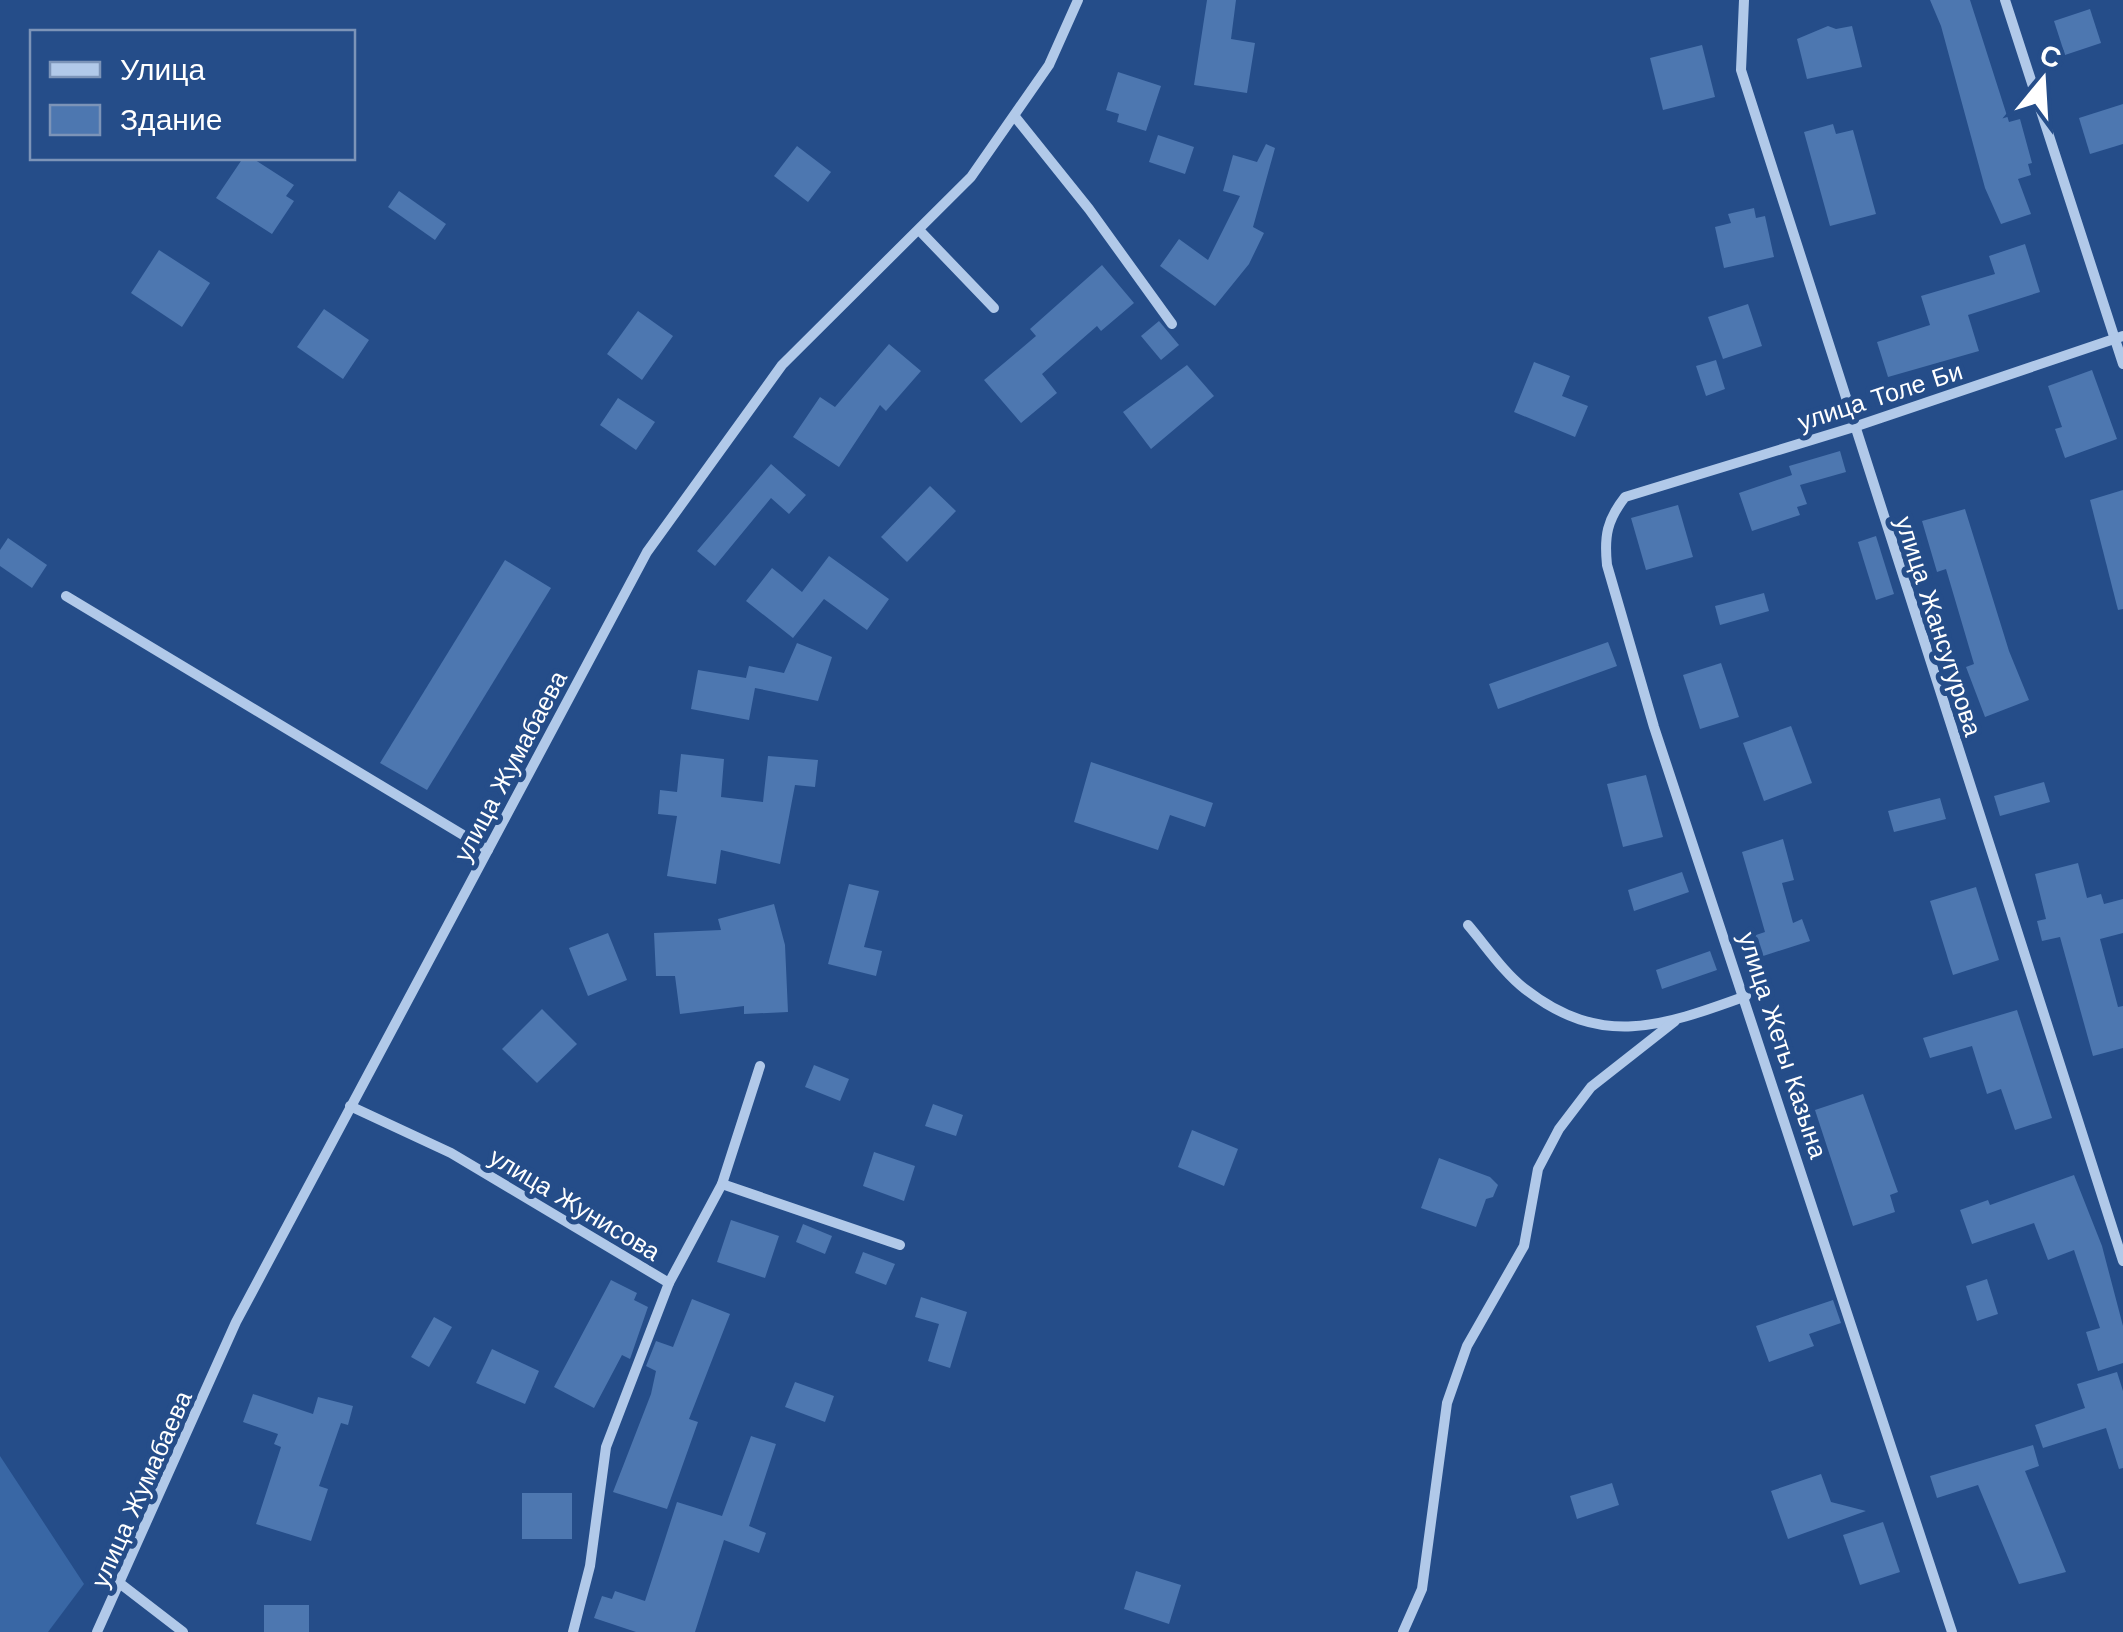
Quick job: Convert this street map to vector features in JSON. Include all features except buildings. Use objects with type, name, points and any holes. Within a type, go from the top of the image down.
[{"type":"street","name":"улица Жумабаева","points":[[98,1632],[236,1322],[647,552],[782,365],[971,177],[1016,118],[1049,65],[1078,0]]},
{"type":"street","name":"улица Жансугурова","points":[[1744,0],[1740,70],[2123,1261]]},
{"type":"street","points":[[2004,0],[2119,337],[2123,364]]},
{"type":"street","points":[[1016,118],[1090,208],[1172,324]]},
{"type":"street","points":[[920,230],[994,308]]},
{"type":"street","name":"улица Толе Би","points":[[1648,490],[1854,428],[2119,337]]},
{"type":"street","name":"улица Жеты Казына","points":[[1648,490],[1626,497],[1612,514],[1604,538],[1607,566],[1654,727],[1746,996],[1952,1632]]},
{"type":"street","points":[[66,596],[488,850]]},
{"type":"street","points":[[1468,925],[1523,988],[1559,1012],[1597,1028],[1675,1022],[1746,996]]},
{"type":"street","points":[[1403,1632],[1422,1589],[1447,1402],[1467,1346],[1524,1246],[1538,1169],[1559,1129],[1591,1087],[1675,1022]]},
{"type":"street","points":[[668,1283],[722,1184],[760,1066]]},
{"type":"street","name":"улица Жунисова","points":[[350,1106],[451,1153],[668,1283],[606,1447],[590,1566],[573,1632]]},
{"type":"street","points":[[722,1184],[900,1245]]},
{"type":"street","points":[[122,1585],[182,1632]]},
{"type":"shaded area","points":[[0,1456],[84,1584],[48,1632],[0,1632]]}]
